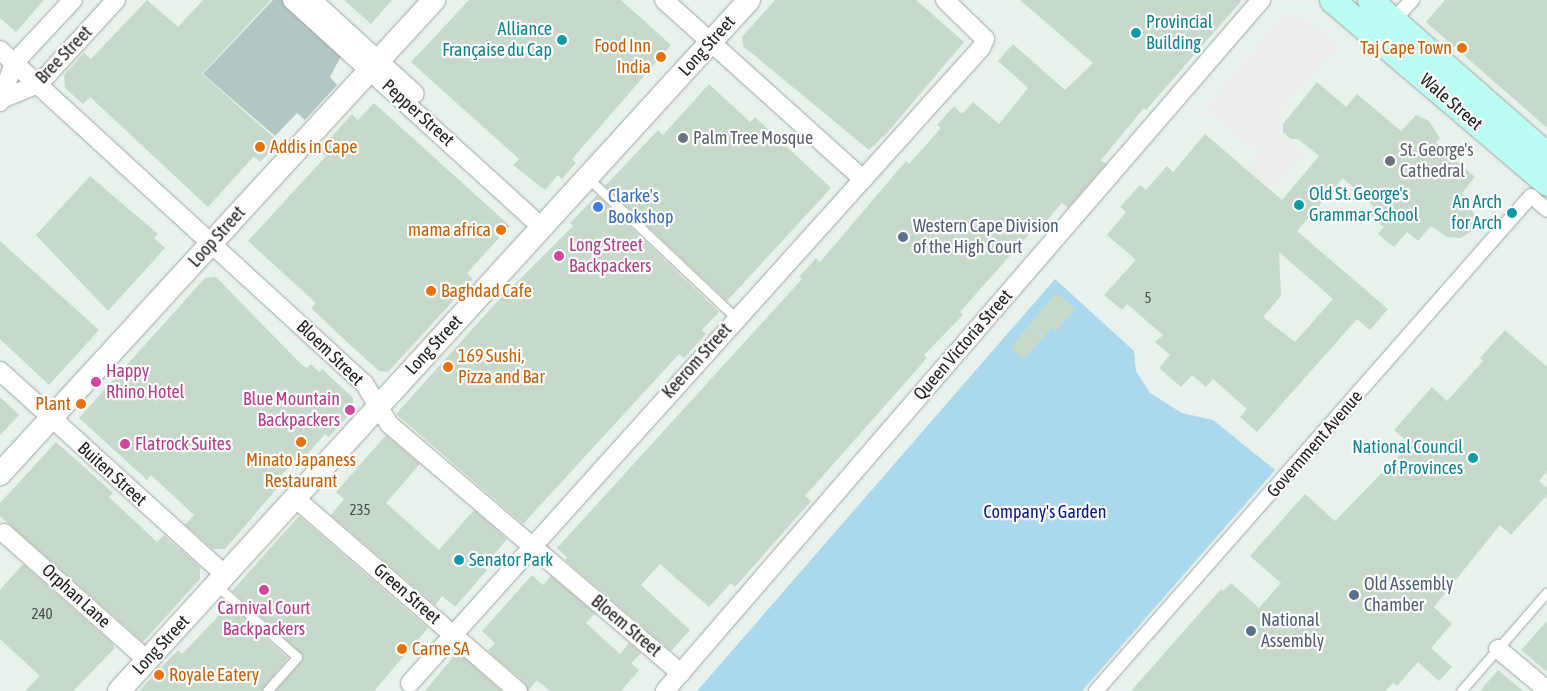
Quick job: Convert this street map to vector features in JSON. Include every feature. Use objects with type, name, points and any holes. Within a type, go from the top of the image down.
[{"type":"main road","name":"Wale Street","points":[[1332,0],[1539,189]]},
{"type":"main road","name":"Wale Street","points":[[1370,0],[1547,155]]},
{"type":"street","name":"Bree Street","points":[[2,100],[14,63],[73,0]]},
{"type":"street","name":"Bree Street","points":[[2,100],[38,84],[116,0]]},
{"type":"street","name":"Pepper Street","points":[[292,0],[374,65]]},
{"type":"street","name":"Pepper Street","points":[[312,0],[374,65],[547,223]]},
{"type":"street","name":"Loop Street","points":[[0,474],[434,0]]},
{"type":"street","points":[[664,0],[863,179]]},
{"type":"street","name":"Long Street","points":[[118,691],[749,0]]},
{"type":"street","name":"Keerom Street","points":[[410,683],[530,545],[981,48],[985,39],[945,0]]},
{"type":"street","name":"Queen Victoria Street","points":[[665,691],[1261,0]]},
{"type":"street","points":[[1400,13],[1412,0]]},
{"type":"street","name":"Bloem Street","points":[[0,50],[364,383],[389,424],[681,672]]},
{"type":"street","points":[[1539,189],[1547,210]]},
{"type":"street","name":"Government Avenue","points":[[1096,691],[1539,189]]},
{"type":"street","name":"Buiten Street","points":[[0,370],[221,580]]},
{"type":"street","name":"Green Street","points":[[295,498],[518,691]]},
{"type":"street","name":"Orphan Lane","points":[[4,533],[147,660]]},
{"type":"street","points":[[1498,648],[1547,690]]},
{"type":"lane","points":[[588,178],[736,318]]},
{"type":"lane","points":[[221,580],[297,657],[267,691]]},
{"type":"lane","points":[[1461,691],[1547,592]]},
{"type":"shaded area","points":[[273,0],[285,0],[342,54],[330,77],[337,85],[305,120],[297,113],[275,136],[203,74]]},
{"type":"shaded area","points":[[1300,13],[1339,45],[1282,108],[1284,111],[1279,117],[1281,135],[1304,153],[1272,189],[1248,168],[1259,154],[1205,108],[1284,14]]},
{"type":"shaded area","points":[[692,81],[696,85],[651,130],[647,126]]},
{"type":"green space","name":"Company's Garden","points":[[1055,279],[1134,351],[1136,371],[1150,393],[1182,413],[1213,420],[1275,470],[1082,691],[697,691]]},
{"type":"building","points":[[0,0],[44,0],[16,32],[0,18]]},
{"type":"building","points":[[147,0],[178,27],[203,0],[271,0],[202,74],[279,142],[260,162],[254,156],[208,207],[90,97],[83,104],[65,88],[64,75],[84,53],[91,59]]},
{"type":"building","points":[[344,0],[392,0],[371,24]]},
{"type":"building","points":[[469,0],[621,0],[671,45],[572,159],[576,163],[562,179],[558,175],[545,190],[513,165],[519,159],[411,62]]},
{"type":"building","points":[[775,0],[916,0],[964,42],[887,133],[869,150],[743,46],[742,37]]},
{"type":"building","points":[[1020,0],[1242,0],[1146,110],[1144,108],[1101,160],[1106,164],[1068,208],[1062,203],[1041,227],[1038,224],[960,312],[963,315],[924,355],[927,358],[805,496],[811,501],[735,587],[731,583],[709,607],[660,564],[641,585],[690,630],[671,651],[565,560],[567,557],[557,548],[802,279],[799,277],[816,258],[820,262],[906,161],[909,164],[941,128],[937,125],[954,106],[962,114],[973,102],[999,124],[1028,88],[998,61],[1013,44],[1065,90],[1093,63]]},
{"type":"building","points":[[1445,0],[1547,0],[1547,128],[1426,22]]},
{"type":"building","points":[[1317,82],[1346,107],[1357,94],[1401,131],[1416,115],[1429,121],[1440,138],[1436,143],[1475,177],[1462,193],[1472,205],[1476,223],[1473,230],[1461,238],[1447,237],[1431,226],[1418,241],[1407,232],[1394,247],[1378,234],[1384,227],[1368,214],[1374,207],[1343,178],[1297,231],[1388,309],[1370,330],[1357,319],[1257,432],[1240,417],[1247,409],[1213,379],[1206,387],[1192,375],[1181,387],[1159,368],[1170,355],[1155,342],[1163,335],[1127,304],[1122,310],[1104,295],[1136,260],[1107,235],[1126,212],[1120,207],[1140,185],[1146,190],[1167,166],[1173,172],[1205,134],[1282,200],[1319,156],[1298,139],[1291,139],[1283,132],[1283,124]],"holes":[[[1279,252],[1333,299],[1295,342],[1263,317],[1281,296]]]},
{"type":"building","points":[[709,84],[750,122],[755,117],[831,188],[727,301],[605,186],[658,130],[663,135]]},
{"type":"building","points":[[374,103],[510,226],[467,273],[473,279],[388,372],[379,371],[347,342],[311,308],[316,303],[248,241],[326,156],[319,151],[352,114],[358,120]]},
{"type":"building","points":[[90,176],[158,234],[154,238],[165,248],[108,311],[36,235]]},
{"type":"building","points":[[597,195],[719,312],[702,330],[706,334],[684,358],[679,354],[523,524],[396,414],[493,306],[573,226],[570,223]]},
{"type":"building","points":[[0,241],[99,330],[49,385],[0,339]]},
{"type":"building","points":[[216,277],[302,365],[307,368],[311,364],[319,372],[322,369],[353,398],[353,410],[329,437],[325,434],[304,458],[300,455],[276,481],[280,485],[225,549],[213,549],[185,525],[194,515],[151,475],[147,480],[79,418],[205,278]]},
{"type":"building","points":[[1056,293],[1076,309],[1056,331],[1052,327],[1024,359],[1010,348]]},
{"type":"building","points":[[1505,330],[1547,367],[1547,471],[1539,481],[1547,488],[1547,495],[1511,535],[1500,525],[1434,607],[1452,624],[1431,648],[1452,667],[1439,681],[1418,662],[1397,686],[1393,683],[1385,691],[1131,691],[1221,589],[1223,591],[1231,583],[1259,608],[1281,583],[1250,556],[1305,494],[1335,521],[1410,444],[1394,430],[1432,387],[1447,401],[1483,361],[1480,358]]},
{"type":"building","points":[[0,397],[19,415],[0,435]]},
{"type":"building","points":[[386,435],[420,464],[386,503],[439,550],[474,510],[507,539],[483,567],[487,570],[455,607],[442,596],[435,605],[331,515],[344,499],[336,492]]},
{"type":"building","points":[[56,442],[113,493],[109,497],[157,542],[164,535],[200,567],[200,579],[143,642],[0,516],[0,503]]},
{"type":"building","points":[[299,516],[428,628],[374,691],[275,691],[302,661],[303,655],[232,591]]},
{"type":"building","points":[[23,564],[113,644],[114,649],[73,691],[25,691],[40,676],[0,639],[0,590]]},
{"type":"building","points":[[532,575],[543,585],[551,576],[595,613],[586,623],[620,654],[629,643],[641,653],[631,663],[639,670],[621,691],[550,691],[537,680],[528,691],[525,683],[488,651],[495,643],[482,631]]},
{"type":"building","points":[[229,605],[288,658],[261,691],[139,691],[178,650],[182,654]]},
{"type":"building","points":[[1547,621],[1547,672],[1521,650]]},
{"type":"building","points":[[457,652],[502,691],[425,691]]},
{"type":"building","points":[[1498,670],[1523,691],[1480,691]]},
{"type":"place","name":"Provincial Building","points":[[1136,33]]},
{"type":"place","name":"Alliance Française du Cap","points":[[562,40]]},
{"type":"place","name":"Taj Cape Town","points":[[1462,48]]},
{"type":"place","name":"Food Inn India","points":[[661,57]]},
{"type":"place","name":"Palm Tree Mosque","points":[[683,138]]},
{"type":"place","name":"Addis in Cape","points":[[260,147]]},
{"type":"place","name":"St. George's Cathedral","points":[[1390,161]]},
{"type":"place","name":"Old St. George's Grammar School","points":[[1299,205]]},
{"type":"place","name":"Clarke's Bookshop","points":[[598,207]]},
{"type":"place","name":"An Arch for Arch","points":[[1512,213]]},
{"type":"place","name":"mama africa","points":[[501,230]]},
{"type":"place","name":"Western Cape Division of the High Court","points":[[903,237]]},
{"type":"place","name":"Long Street Backpackers","points":[[559,256]]},
{"type":"place","name":"Baghdad Cafe","points":[[431,291]]},
{"type":"place","name":"169 Sushi, Pizza and Bar","points":[[448,367]]},
{"type":"place","name":"Happy Rhino Hotel","points":[[96,382]]},
{"type":"place","name":"Plant","points":[[81,404]]},
{"type":"place","name":"Blue Mountain Backpackers","points":[[350,410]]},
{"type":"place","name":"Minato Japaness Restaurant","points":[[301,442]]},
{"type":"place","name":"Flatrock Suites","points":[[125,444]]},
{"type":"place","name":"National Council of Provinces","points":[[1473,458]]},
{"type":"place","name":"Senator Park","points":[[459,560]]},
{"type":"place","name":"Carnival Court Backpackers","points":[[264,590]]},
{"type":"place","name":"Old Assembly Chamber","points":[[1354,595]]},
{"type":"place","name":"National Assembly","points":[[1251,631]]},
{"type":"place","name":"Carne SA","points":[[402,649]]},
{"type":"place","name":"Royale Eatery","points":[[159,675]]}]
